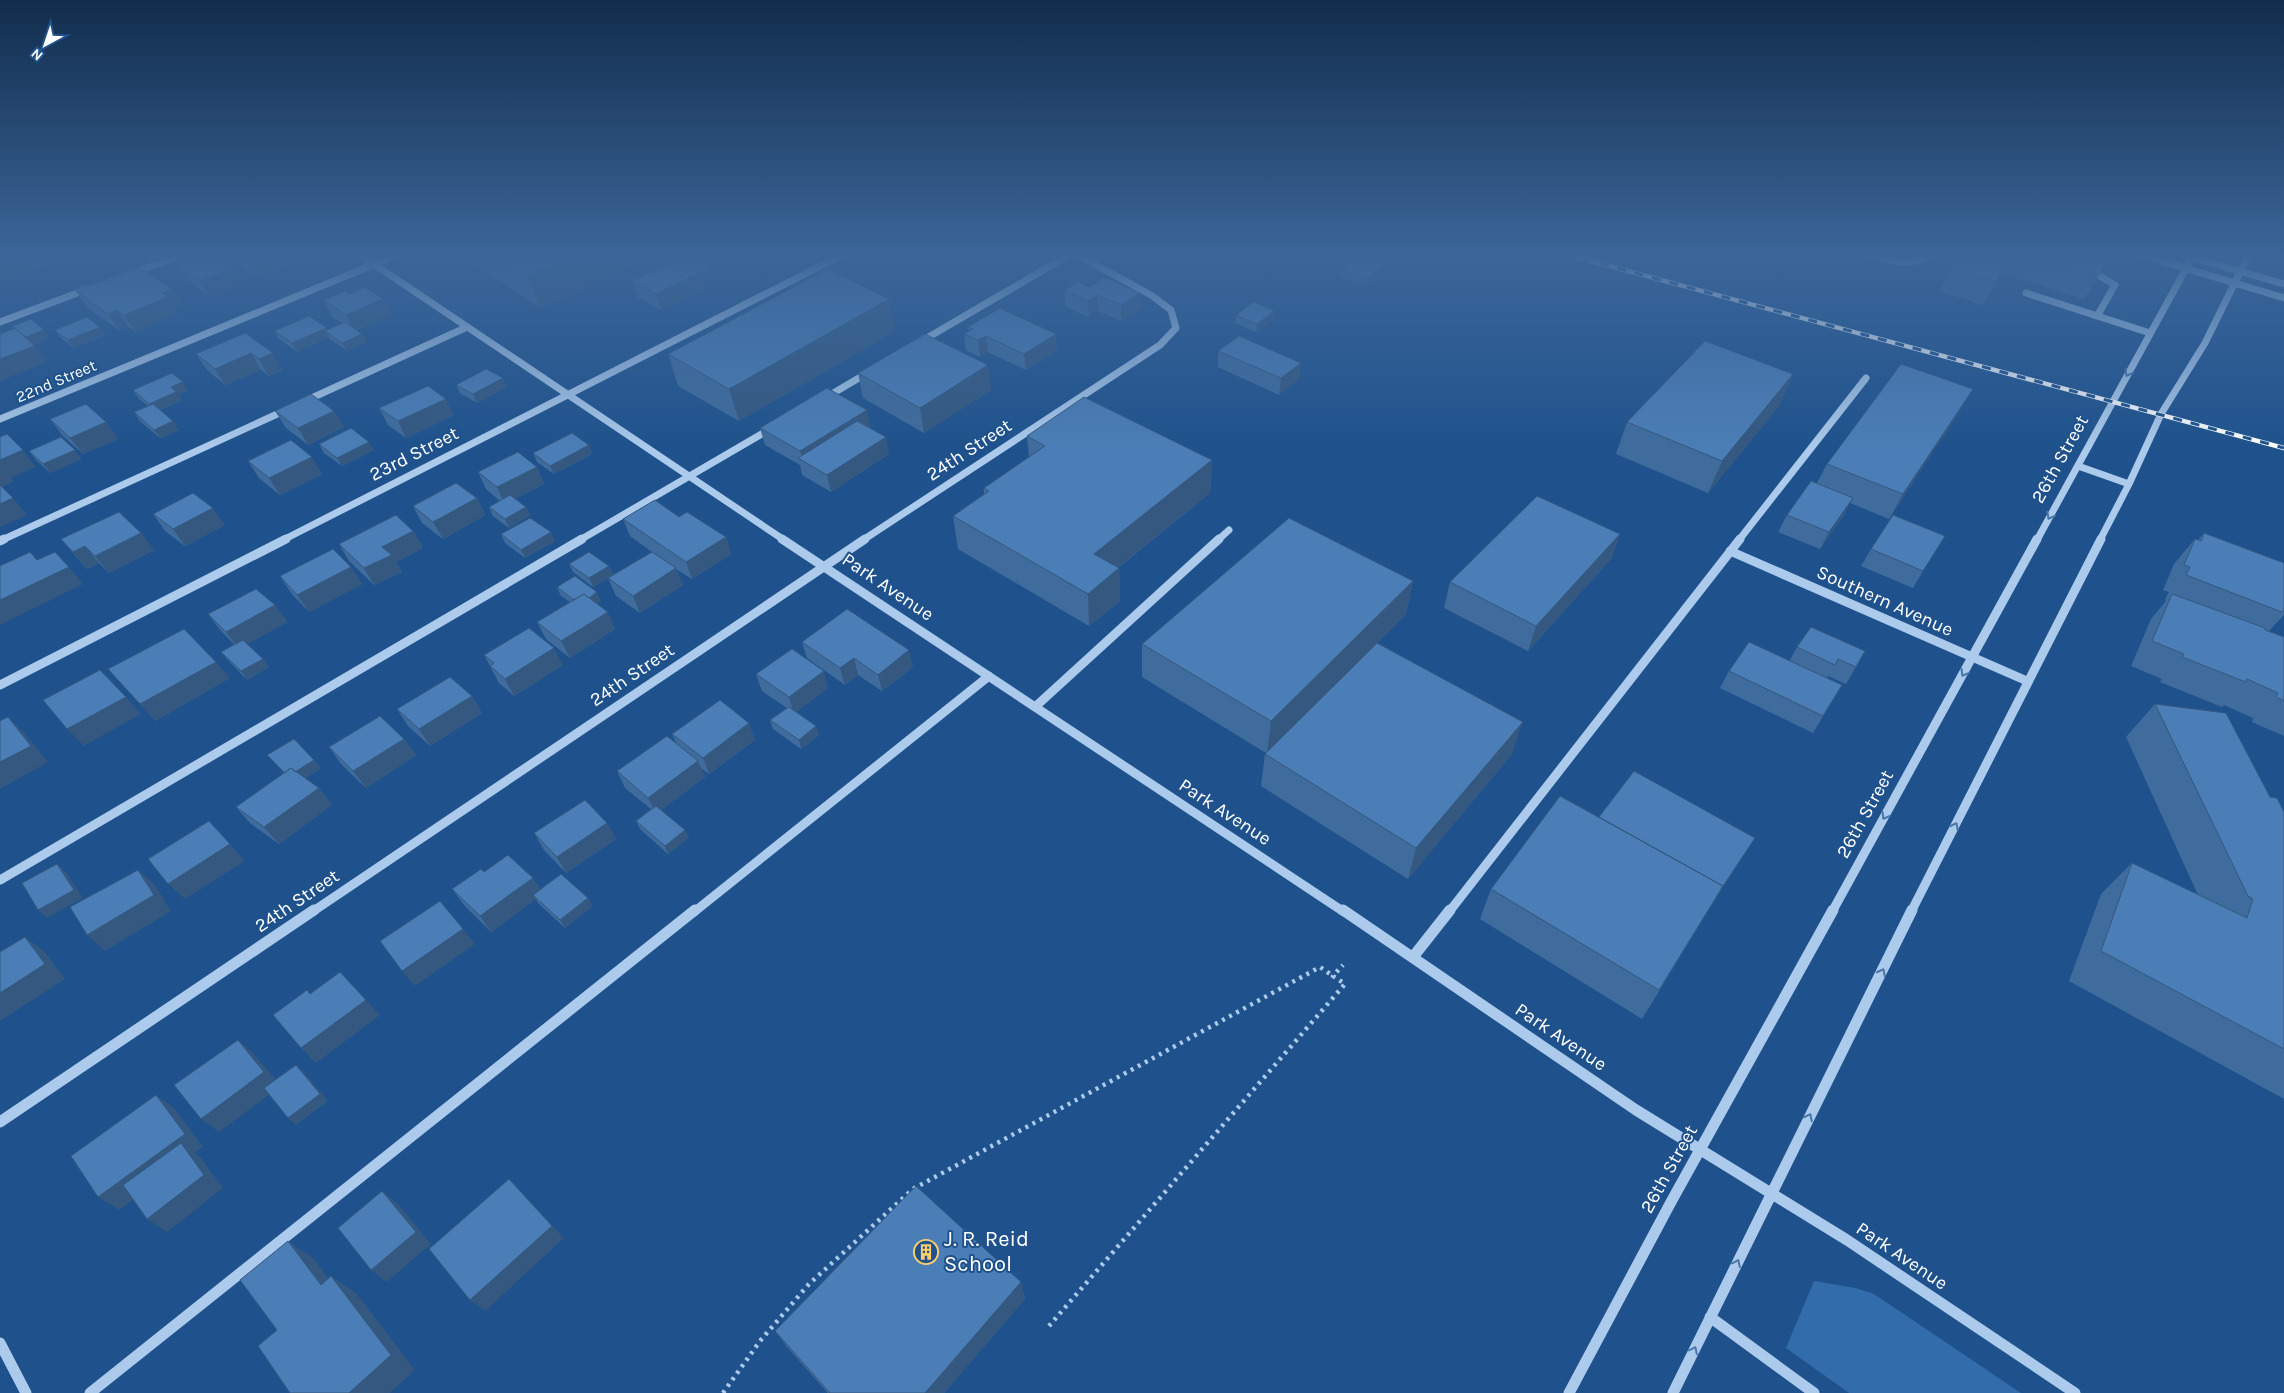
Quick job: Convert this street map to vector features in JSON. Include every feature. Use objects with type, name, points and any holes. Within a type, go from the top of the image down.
[{"type":"street","name":"22nd Street","points":[[0,419],[241,319]]},
{"type":"street","name":"Park Avenue","points":[[455,319],[689,477],[1413,956],[1636,1110],[1847,1240],[2075,1393]]},
{"type":"street","name":"23rd Street","points":[[0,684],[715,319]]},
{"type":"street","points":[[910,348],[960,319]]},
{"type":"street","name":"24th Street","points":[[0,1122],[824,566],[1160,345],[1176,328],[1174,319]]},
{"type":"street","points":[[2106,319],[2150,333]]},
{"type":"street","name":"26th Street","points":[[1569,1393],[2158,319]]},
{"type":"street","points":[[1673,1393],[1771,1194],[2129,484],[2161,414],[2218,319]]},
{"type":"street","points":[[0,541],[467,327]]},
{"type":"street","points":[[817,402],[876,368]]},
{"type":"street","points":[[1413,956],[1866,378]]},
{"type":"street","points":[[0,880],[783,422]]},
{"type":"street","points":[[2078,466],[2129,484]]},
{"type":"street","points":[[1035,707],[1229,530]]},
{"type":"street","name":"Southern Avenue","points":[[1730,551],[2028,682]]},
{"type":"street","points":[[90,1393],[989,676]]},
{"type":"street","points":[[1710,1317],[1814,1393]]},
{"type":"street","points":[[0,1344],[26,1393]]},
{"type":"path","points":[[1333,976],[1343,964]]},
{"type":"path","points":[[723,1393],[760,1341],[809,1284],[913,1189],[1320,967],[1345,984],[1049,1326]]},
{"type":"shaded area","points":[[1814,1281],[1855,1288],[1874,1294],[2021,1393],[1849,1393],[1786,1348]]},
{"type":"building","points":[[31,319],[44,330],[26,337],[12,326]]},
{"type":"building","points":[[82,319],[90,319],[100,327],[68,340],[55,330]]},
{"type":"building","points":[[302,319],[314,319],[327,328],[292,343],[274,331]]},
{"type":"building","points":[[734,319],[853,319],[729,389],[668,354]]},
{"type":"building","points":[[981,319],[1024,319],[1056,334],[1024,354],[986,336],[978,340],[964,334],[973,329],[968,327]]},
{"type":"building","points":[[1245,319],[1264,319],[1257,324]]},
{"type":"building","points":[[345,322],[362,334],[342,343],[325,331]]},
{"type":"building","points":[[15,328],[35,346],[0,359],[0,334]]},
{"type":"building","points":[[245,333],[273,353],[259,359],[251,353],[215,369],[196,354]]},
{"type":"building","points":[[925,334],[988,365],[920,408],[858,373]]},
{"type":"building","points":[[1239,336],[1301,363],[1281,378],[1218,351]]},
{"type":"building","points":[[1705,341],[1793,374],[1722,461],[1627,422]]},
{"type":"building","points":[[1901,364],[1973,389],[1903,494],[1827,464]]},
{"type":"building","points":[[486,369],[503,378],[473,394],[456,385]]},
{"type":"building","points":[[172,373],[183,382],[171,387],[176,392],[149,404],[133,390]]},
{"type":"building","points":[[428,386],[446,399],[398,421],[379,408]]},
{"type":"building","points":[[827,388],[867,410],[800,451],[760,428]]},
{"type":"building","points":[[311,394],[334,411],[298,428],[275,411]]},
{"type":"building","points":[[1084,397],[1212,460],[1094,554],[1119,568],[1088,594],[953,516],[989,491],[984,488],[1045,446],[1027,436]]},
{"type":"building","points":[[86,404],[106,422],[70,438],[50,419]]},
{"type":"building","points":[[153,404],[173,421],[154,430],[134,412]]},
{"type":"building","points":[[857,421],[886,437],[827,475],[798,458]]},
{"type":"building","points":[[351,428],[369,442],[337,458],[319,444]]},
{"type":"building","points":[[572,433],[589,445],[550,466],[533,453]]},
{"type":"building","points":[[7,434],[23,450],[0,460],[0,437]]},
{"type":"building","points":[[61,437],[75,450],[43,464],[29,451]]},
{"type":"building","points":[[291,440],[312,457],[269,478],[248,461]]},
{"type":"building","points":[[518,452],[537,467],[497,487],[478,472]]},
{"type":"building","points":[[1811,481],[1853,498],[1829,532],[1787,515]]},
{"type":"building","points":[[456,483],[477,498],[433,522],[413,506]]},
{"type":"building","points":[[0,485],[13,498],[0,504]]},
{"type":"building","points":[[193,493],[213,508],[173,529],[153,514]]},
{"type":"building","points":[[510,495],[526,507],[505,519],[489,507]]},
{"type":"building","points":[[1537,496],[1620,534],[1536,626],[1450,582]]},
{"type":"building","points":[[655,500],[679,517],[687,512],[726,537],[686,562],[623,519]]},
{"type":"building","points":[[119,512],[141,533],[95,556],[85,546],[73,552],[61,539]]},
{"type":"building","points":[[396,515],[413,531],[382,547],[392,555],[364,568],[339,544]]},
{"type":"building","points":[[1893,515],[1945,536],[1923,571],[1871,549]]},
{"type":"building","points":[[530,518],[551,532],[521,550],[501,534]]},
{"type":"building","points":[[1289,518],[1413,581],[1271,721],[1142,644]]},
{"type":"building","points":[[2204,533],[2284,563],[2284,610],[2282,612],[2186,575],[2190,567],[2184,565],[2195,539],[2201,541]]},
{"type":"building","points":[[333,549],[351,567],[297,595],[280,576]]},
{"type":"building","points":[[30,552],[37,560],[55,552],[69,567],[0,600],[0,566]]},
{"type":"building","points":[[589,552],[609,566],[589,578],[569,564]]},
{"type":"building","points":[[652,552],[676,568],[633,596],[608,578]]},
{"type":"building","points":[[575,576],[597,592],[589,598],[584,594],[574,600],[557,587]]},
{"type":"building","points":[[256,589],[275,605],[226,632],[208,614]]},
{"type":"building","points":[[584,594],[608,612],[561,641],[537,622]]},
{"type":"building","points":[[2172,594],[2265,628],[2265,630],[2284,637],[2284,701],[2276,697],[2278,693],[2247,679],[2246,682],[2182,657],[2184,654],[2152,641]]},
{"type":"building","points":[[847,609],[909,650],[878,675],[854,658],[840,668],[802,642]]},
{"type":"building","points":[[1811,627],[1865,651],[1856,667],[1838,659],[1835,665],[1797,647]]},
{"type":"building","points":[[529,628],[554,648],[505,679],[490,666],[494,663],[484,655]]},
{"type":"building","points":[[184,629],[216,662],[140,704],[108,669]]},
{"type":"building","points":[[243,640],[263,659],[241,671],[221,652]]},
{"type":"building","points":[[1749,642],[1842,685],[1823,716],[1729,671]]},
{"type":"building","points":[[1377,643],[1523,722],[1416,848],[1265,754]]},
{"type":"building","points":[[792,649],[824,671],[789,697],[756,674]]},
{"type":"building","points":[[100,670],[126,697],[67,729],[43,700]]},
{"type":"building","points":[[450,677],[472,696],[419,729],[397,709]]},
{"type":"building","points":[[720,700],[749,723],[703,758],[672,734]]},
{"type":"building","points":[[2155,704],[2226,713],[2270,797],[2277,798],[2284,812],[2284,1049],[2101,951],[2132,863],[2247,918],[2253,899],[2248,896]]},
{"type":"building","points":[[789,707],[816,726],[799,740],[770,720]]},
{"type":"building","points":[[380,716],[404,739],[353,771],[329,747]]},
{"type":"building","points":[[8,717],[31,746],[0,762],[0,721]]},
{"type":"building","points":[[667,736],[698,761],[648,798],[617,771]]},
{"type":"building","points":[[294,739],[314,760],[295,772],[291,768],[285,773],[267,755]]},
{"type":"building","points":[[291,768],[319,788],[264,827],[236,807]]},
{"type":"building","points":[[1634,771],[1755,838],[1723,886],[1599,817]]},
{"type":"building","points":[[1560,796],[1723,886],[1659,990],[1491,889]]},
{"type":"building","points":[[585,800],[607,823],[557,857],[534,833]]},
{"type":"building","points":[[656,806],[685,830],[665,846],[636,821]]},
{"type":"building","points":[[209,821],[230,844],[168,884],[148,859]]},
{"type":"building","points":[[508,855],[533,878],[480,916],[452,889],[481,869],[484,872]]},
{"type":"building","points":[[57,864],[74,890],[38,910],[22,883]]},
{"type":"building","points":[[138,870],[154,895],[87,935],[70,907]]},
{"type":"building","points":[[561,874],[588,898],[560,920],[533,895]]},
{"type":"building","points":[[440,901],[463,929],[402,971],[380,941]]},
{"type":"building","points":[[25,937],[45,964],[0,993],[0,952]]},
{"type":"building","points":[[340,972],[366,1000],[301,1048],[273,1015],[307,990],[310,994]]},
{"type":"building","points":[[238,1040],[264,1072],[201,1119],[174,1085]]},
{"type":"building","points":[[296,1065],[320,1094],[288,1118],[264,1088]]},
{"type":"building","points":[[156,1095],[185,1134],[98,1197],[71,1156]]},
{"type":"building","points":[[181,1143],[204,1175],[147,1219],[123,1185]]},
{"type":"building","points":[[509,1179],[552,1226],[470,1300],[429,1249]]},
{"type":"building","name":"J. R. Reid School","points":[[916,1186],[1021,1282],[925,1393],[830,1393],[775,1331]]},
{"type":"building","points":[[382,1191],[416,1232],[371,1270],[338,1228]]},
{"type":"building","points":[[288,1241],[321,1285],[331,1276],[391,1355],[349,1393],[290,1393],[258,1346],[277,1330],[240,1280]]},
{"type":"railway","points":[[1806,319],[2284,448]]},
{"type":"place","name":"J. R. Reid School","points":[[926,1252]]}]
